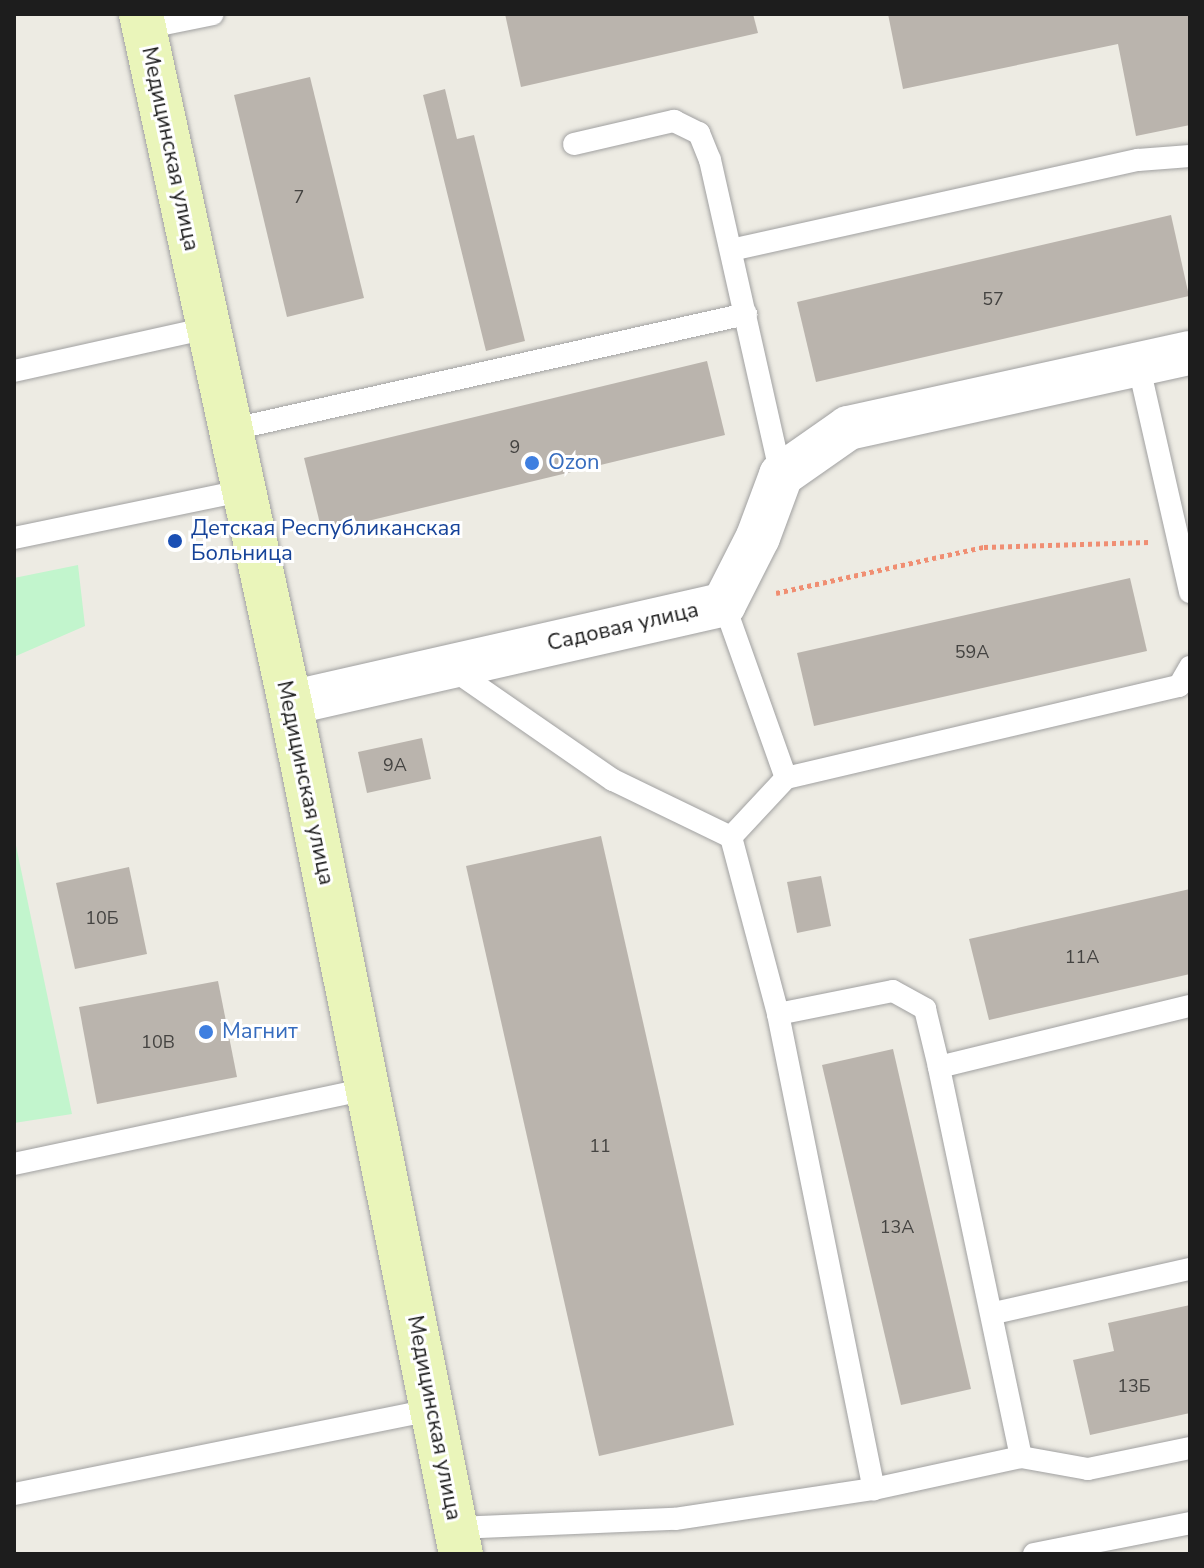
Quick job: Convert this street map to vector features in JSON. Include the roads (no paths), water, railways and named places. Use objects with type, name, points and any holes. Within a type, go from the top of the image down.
[{"type":"main road","name":"Медицинская улица","points":[[142,21],[241,491],[290,703],[459,1541]]},
{"type":"street","points":[[781,475],[848,428],[1190,353]]},
{"type":"street","name":"Садовая улица","points":[[290,703],[724,604],[758,537],[781,475]]},
{"type":"lane","points":[[142,21],[213,14]]},
{"type":"lane","points":[[574,144],[674,121],[699,133],[731,250],[781,475]]},
{"type":"lane","points":[[731,250],[1138,160],[1190,156]]},
{"type":"lane","points":[[229,430],[746,314]]},
{"type":"lane","points":[[14,371],[208,328]]},
{"type":"lane","points":[[1138,363],[1190,592]]},
{"type":"lane","points":[[14,538],[241,491]]},
{"type":"lane","points":[[724,604],[786,778]]},
{"type":"lane","points":[[449,667],[613,780],[731,837],[778,1014],[874,1489]]},
{"type":"lane","points":[[731,837],[786,778],[1179,686],[1190,667]]},
{"type":"lane","points":[[778,1014],[893,991],[925,1009],[994,1313],[1021,1457]]},
{"type":"lane","points":[[939,1067],[1190,1006]]},
{"type":"lane","points":[[14,1164],[368,1089]]},
{"type":"lane","points":[[994,1313],[1190,1269]]},
{"type":"lane","points":[[14,1494],[432,1410]]},
{"type":"lane","points":[[459,1541],[675,1519],[874,1489],[1021,1457],[1088,1469],[1190,1448]]},
{"type":"lane","points":[[1034,1554],[1190,1523]]},
{"type":"place","name":"Ozon","points":[[532,463]]},
{"type":"place","name":"Детская Республиканская Больница","points":[[175,541]]},
{"type":"place","name":"Магнит","points":[[206,1032]]}]
